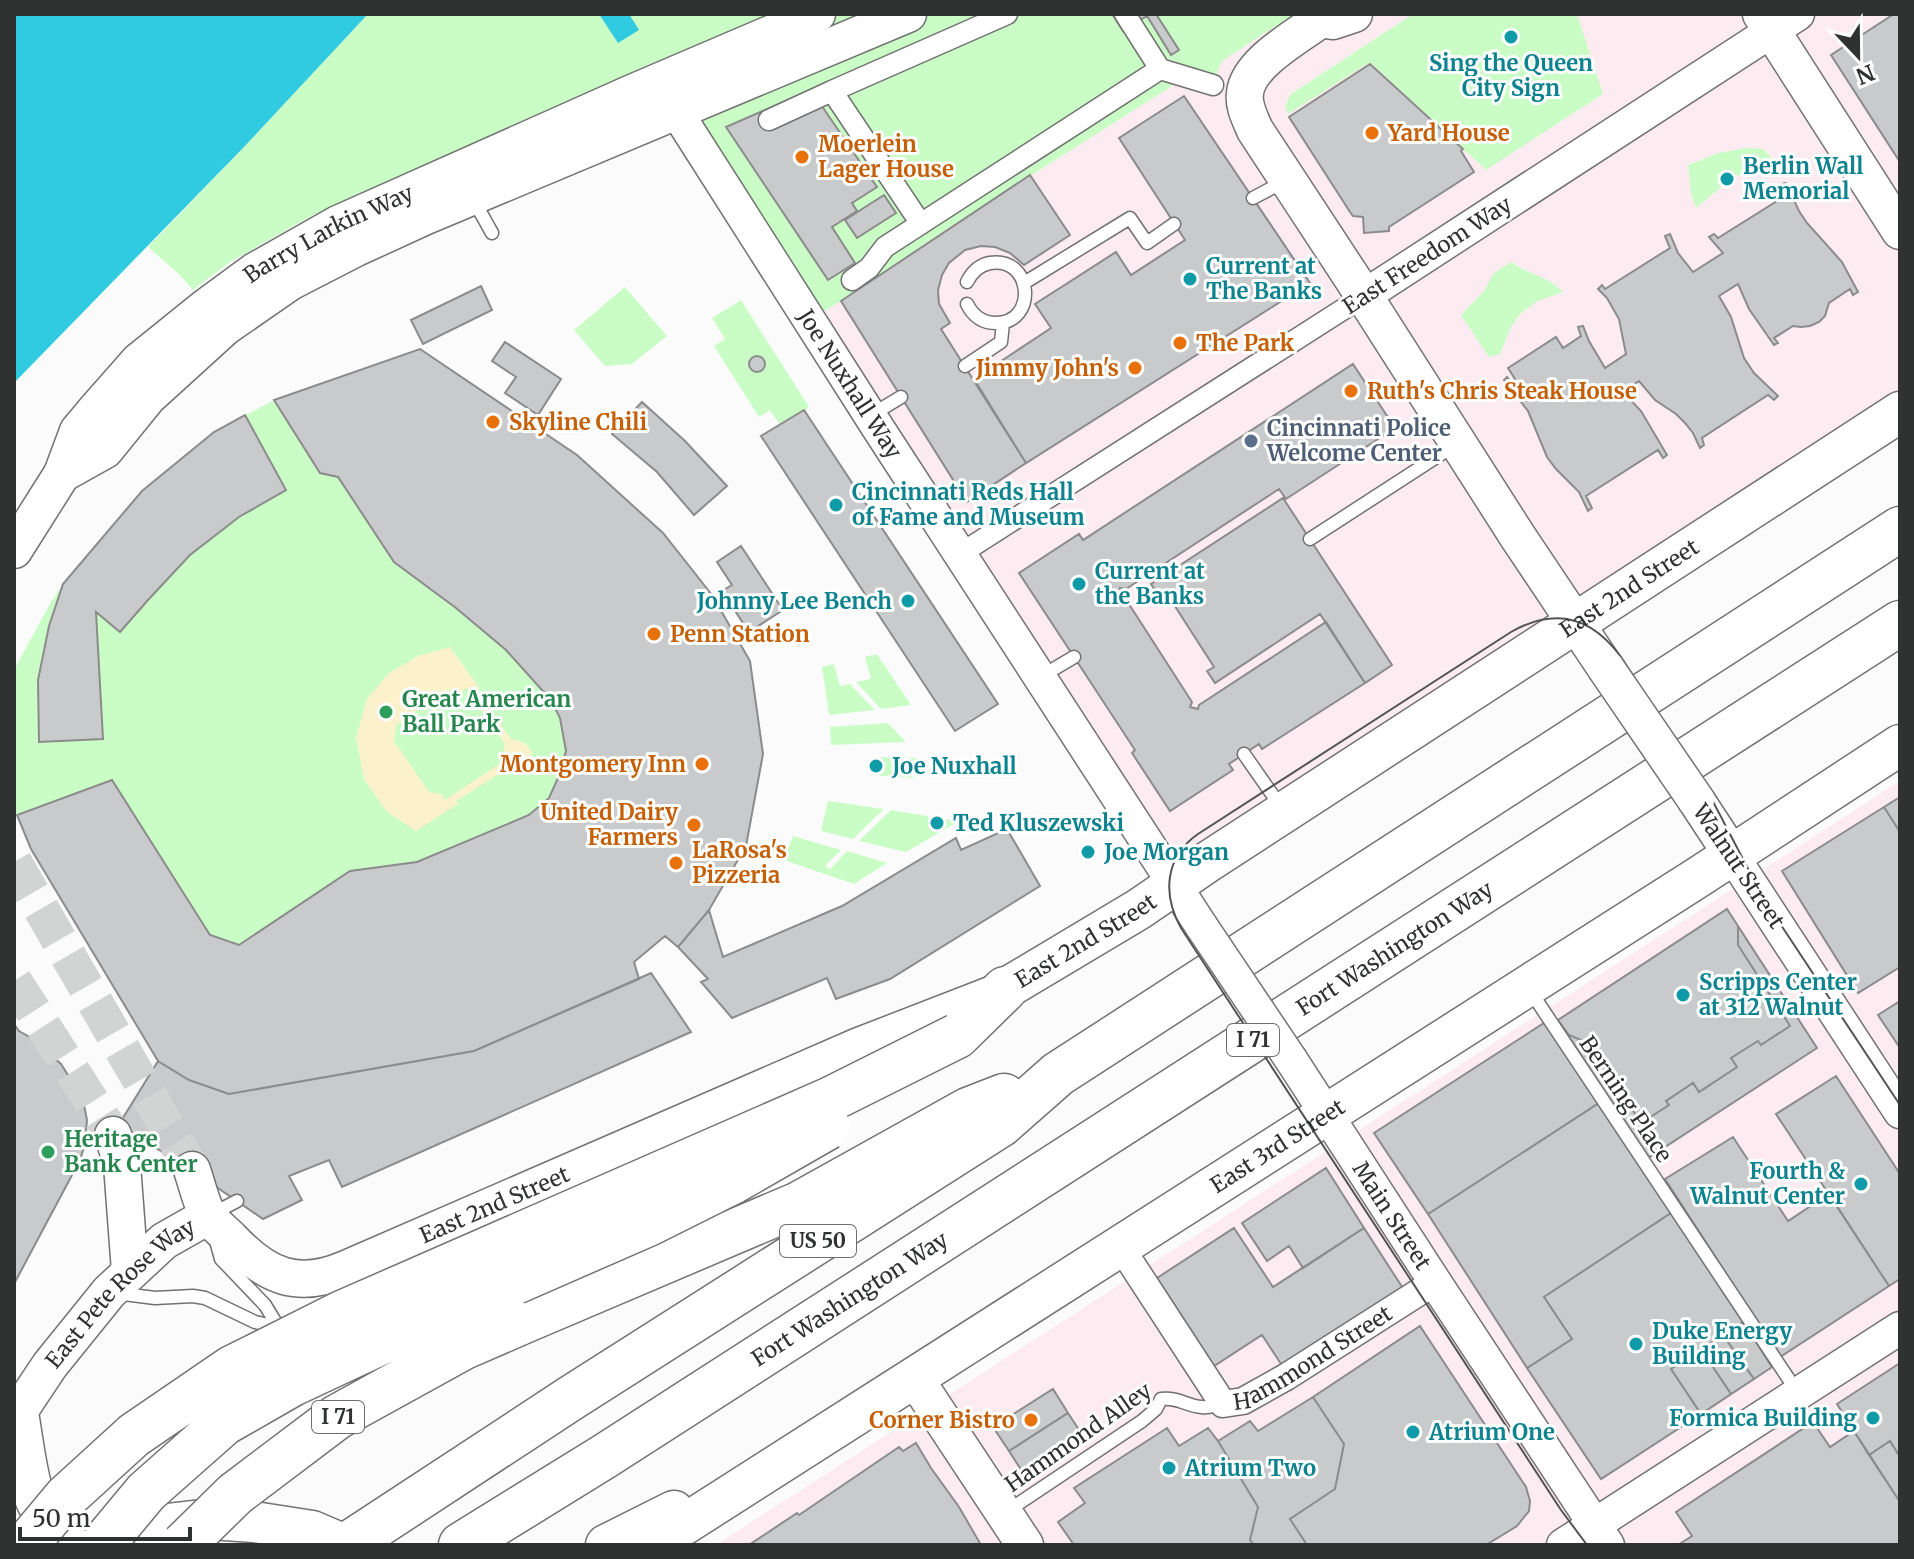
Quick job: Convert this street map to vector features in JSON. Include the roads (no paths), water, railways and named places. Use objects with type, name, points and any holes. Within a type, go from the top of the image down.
[{"type":"highway","name":"I 71","points":[[183,1545],[235,1494],[337,1417],[464,1347],[799,1204],[968,1110],[1058,1074],[1900,529]]},
{"type":"highway","name":"Fort Washington Way","points":[[605,1456],[1900,623]]},
{"type":"highway","points":[[90,1544],[224,1423],[292,1384],[435,1317],[648,1224],[734,1181],[820,1132],[905,1077],[957,1036],[1005,989]]},
{"type":"highway","points":[[26,1545],[66,1497],[134,1435],[232,1368],[342,1313],[831,1099],[957,1036]]},
{"type":"highway","name":"US 50","points":[[346,1545],[1000,1125],[1058,1074]]},
{"type":"highway","name":"I 71","points":[[494,1545],[605,1456]]},
{"type":"highway","points":[[461,1545],[605,1456]]},
{"type":"main road","points":[[668,96],[817,14]]},
{"type":"main road","points":[[668,96],[908,14]]},
{"type":"main road","points":[[1229,90],[1248,79],[1260,64],[1332,16]]},
{"type":"main road","points":[[1777,20],[1900,231]]},
{"type":"main road","name":"Walnut Street","points":[[1229,90],[1247,110],[1255,130],[1574,623],[1732,855]]},
{"type":"main road","name":"Barry Larkin Way","points":[[14,550],[62,474],[105,450],[148,397],[225,327],[290,282],[356,248],[465,184],[668,96]]},
{"type":"main road","name":"East 2nd Street","points":[[222,1208],[240,1248],[256,1262],[271,1271],[302,1280],[331,1276],[859,1046],[1005,989],[1139,909],[1900,412]]},
{"type":"main road","name":"East 3rd Street","points":[[652,1545],[1900,745]]},
{"type":"main road","points":[[113,1135],[122,1165],[119,1282]]},
{"type":"main road","points":[[192,1170],[222,1208]]},
{"type":"main road","name":"East Pete Rose Way","points":[[15,1416],[50,1365],[119,1282],[164,1241],[222,1208]]},
{"type":"main road","points":[[914,1377],[1025,1545]]},
{"type":"main road","points":[[15,1416],[31,1490],[38,1505],[58,1525],[90,1544],[167,1524],[210,1519],[312,1531],[346,1545]]},
{"type":"main road","points":[[606,1545],[819,1439]]},
{"type":"street","points":[[769,120],[1007,14]]},
{"type":"street","points":[[1125,14],[1160,69],[1229,90]]},
{"type":"street","name":"East Freedom Way","points":[[960,554],[1364,296],[1777,20]]},
{"type":"street","points":[[852,280],[869,268],[885,247],[1160,69]]},
{"type":"street","points":[[832,91],[921,224]]},
{"type":"street","name":"Joe Nuxhall Way","points":[[668,96],[870,416],[1174,885]]},
{"type":"street","name":"Walnut Street","points":[[1732,855],[1900,1112]]},
{"type":"street","name":"Main Street","points":[[1174,885],[1601,1535]]},
{"type":"street","name":"Hammond Street","points":[[1120,1246],[1223,1404],[1243,1401],[1286,1377],[1435,1282]]},
{"type":"street","points":[[1563,1545],[1601,1535],[1798,1393],[1900,1328]]},
{"type":"lane","points":[[1253,198],[1288,179]]},
{"type":"lane","points":[[465,184],[492,233]]},
{"type":"lane","points":[[1024,283],[1130,218],[1147,243],[1174,224]]},
{"type":"lane","points":[[967,282],[974,271],[983,265],[1003,263],[1019,274],[1026,292],[1020,312],[1003,323],[983,321],[974,315],[967,304]]},
{"type":"lane","points":[[965,366],[1001,342],[1003,323]]},
{"type":"lane","points":[[870,416],[901,397]]},
{"type":"lane","points":[[1310,539],[1457,444]]},
{"type":"lane","points":[[1040,678],[1074,657]]},
{"type":"lane","points":[[1244,754],[1285,812]]},
{"type":"lane","name":"Berning Place","points":[[1527,986],[1798,1393]]},
{"type":"lane","points":[[222,1208],[221,1259],[265,1305],[279,1328]]},
{"type":"lane","points":[[119,1282],[155,1298],[205,1298],[255,1322],[279,1328],[315,1328],[358,1316],[506,1252]]},
{"type":"lane","name":"Hammond Alley","points":[[1004,1514],[1142,1421],[1156,1409],[1161,1399],[1174,1398],[1205,1408],[1223,1404]]},
{"type":"water","points":[[14,14],[368,14],[244,147],[14,383]]},
{"type":"water","points":[[599,14],[629,14],[639,30],[618,43]]},
{"type":"tunnel","points":[[14,862],[192,1170]]},
{"type":"tunnel","points":[[14,981],[113,1135]]},
{"type":"tram line","points":[[1587,1545],[1561,1510],[1181,928],[1169,889],[1173,865],[1179,854],[1198,834],[1511,632],[1527,624],[1557,618],[1585,624],[1621,657],[1708,792],[1773,913],[1900,1105]]},
{"type":"place","name":"Sing the Queen City Sign","points":[[1511,37]]},
{"type":"place","name":"Yard House","points":[[1372,133]]},
{"type":"place","name":"Moerlein Lager House","points":[[802,157]]},
{"type":"place","name":"Berlin Wall Memorial","points":[[1727,179]]},
{"type":"place","name":"Current at The Banks","points":[[1190,279]]},
{"type":"place","name":"The Park","points":[[1180,343]]},
{"type":"place","name":"Jimmy John's","points":[[1135,368]]},
{"type":"place","name":"Ruth's Chris Steak House","points":[[1351,391]]},
{"type":"place","name":"Skyline Chili","points":[[493,422]]},
{"type":"place","name":"Cincinnati Police Welcome Center","points":[[1251,441]]},
{"type":"place","name":"Cincinnati Reds Hall of Fame and Museum","points":[[836,505]]},
{"type":"place","name":"Current at the Banks","points":[[1079,584]]},
{"type":"place","name":"Johnny Lee Bench","points":[[908,601]]},
{"type":"place","name":"Penn Station","points":[[654,634]]},
{"type":"place","name":"Great American Ball Park","points":[[386,712]]},
{"type":"place","name":"Montgomery Inn","points":[[702,764]]},
{"type":"place","name":"Joe Nuxhall","points":[[876,766]]},
{"type":"place","name":"Ted Kluszewski","points":[[937,823]]},
{"type":"place","name":"United Dairy Farmers","points":[[694,825]]},
{"type":"place","name":"Joe Morgan","points":[[1088,852]]},
{"type":"place","name":"LaRosa's Pizzeria","points":[[676,863]]},
{"type":"place","name":"Scripps Center at 312 Walnut","points":[[1683,995]]},
{"type":"place","name":"Heritage Bank Center","points":[[48,1152]]},
{"type":"place","name":"Fourth & Walnut Center","points":[[1861,1184]]},
{"type":"place","name":"Duke Energy Building","points":[[1636,1344]]},
{"type":"place","name":"Formica Building","points":[[1873,1418]]},
{"type":"place","name":"Corner Bistro","points":[[1031,1420]]},
{"type":"place","name":"Atrium One","points":[[1413,1432]]},
{"type":"place","name":"Atrium Two","points":[[1169,1468]]}]
